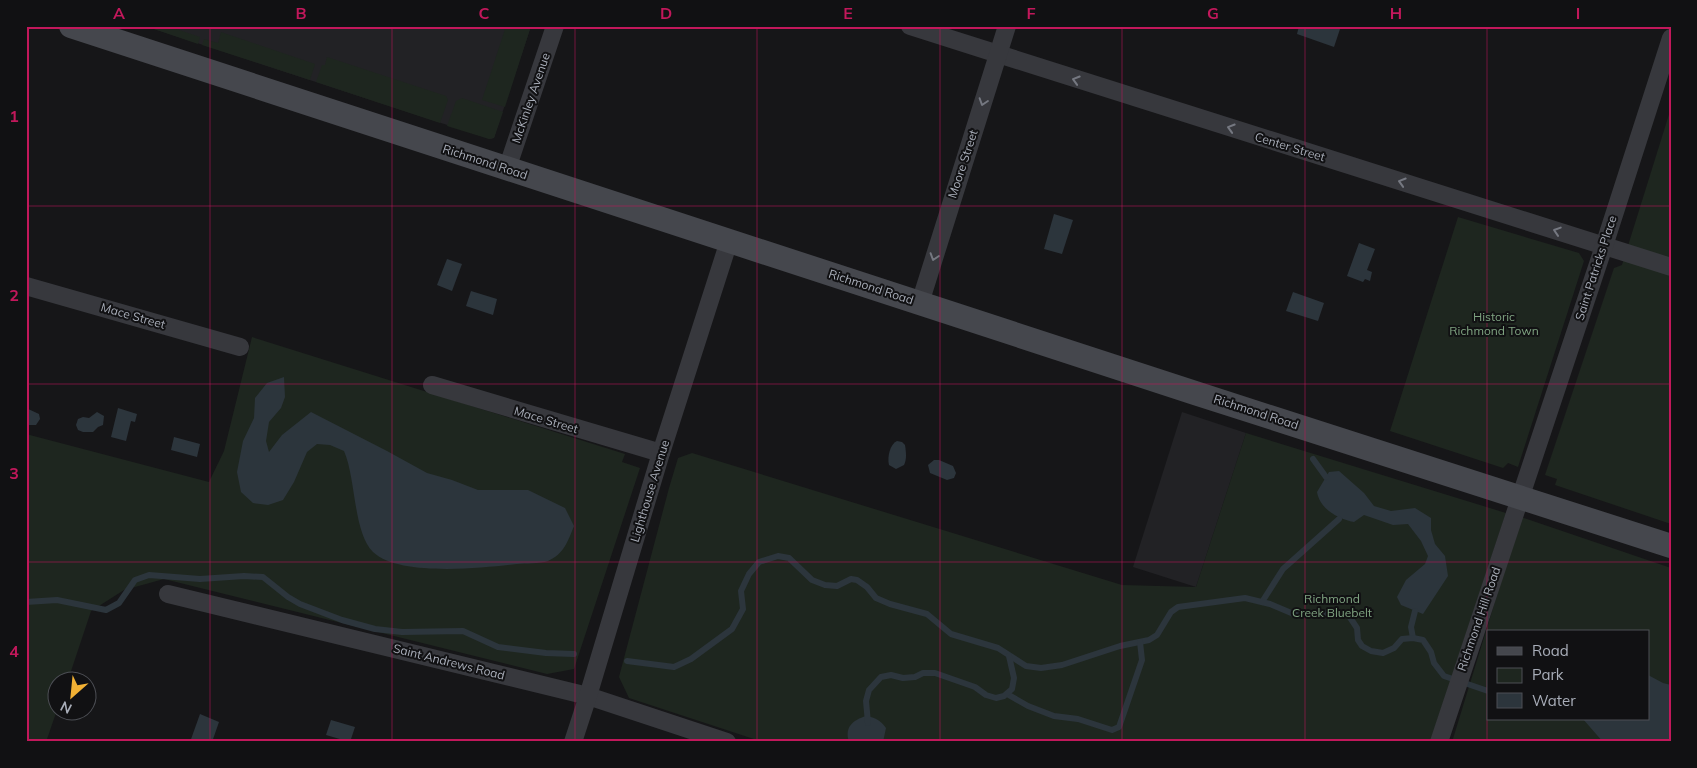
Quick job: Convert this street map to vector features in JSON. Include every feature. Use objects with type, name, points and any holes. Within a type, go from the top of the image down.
[{"type":"street","name":"Richmond Road","points":[[71,26],[1195,393],[1671,546]]},
{"type":"street","name":"McKinley Avenue","points":[[507,169],[555,26]]},
{"type":"street","name":"Center Street","points":[[910,26],[1671,266]]},
{"type":"street","name":"Moore Street","points":[[920,303],[1007,26]]},
{"type":"street","name":"Saint Patricks Place","points":[[1520,497],[1671,38]]},
{"type":"street","name":"Lighthouse Avenue","points":[[573,742],[661,453],[730,241]]},
{"type":"street","name":"Mace Street","points":[[26,286],[240,347]]},
{"type":"street","name":"Mace Street","points":[[432,384],[661,453]]},
{"type":"street","name":"Richmond Hill Road","points":[[1438,742],[1520,497]]},
{"type":"street","name":"Saint Andrews Road","points":[[168,594],[588,696],[727,742]]},
{"type":"shaded area","points":[[145,26],[531,26],[494,138],[490,139]]},
{"type":"shaded area","points":[[1182,412],[1246,433],[1196,587],[1133,567]]},
{"type":"green space","points":[[145,26],[167,26],[200,37],[198,44]]},
{"type":"green space","points":[[506,26],[531,26],[505,107],[482,100]]},
{"type":"green space","points":[[221,32],[315,64],[310,80],[202,45],[204,39],[218,43]]},
{"type":"green space","points":[[327,57],[446,96],[448,100],[440,123],[316,82]]},
{"type":"green space","points":[[462,98],[503,112],[494,138],[489,139],[447,126],[456,101]]},
{"type":"green space","points":[[1671,108],[1671,524],[1555,485],[1557,479],[1545,475],[1614,268],[1622,265]]},
{"type":"green space","name":"Historic Richmond Town","points":[[1458,217],[1579,253],[1584,261],[1518,467],[1508,463],[1503,468],[1390,431]]},
{"type":"green space","points":[[252,337],[625,454],[622,462],[640,468],[574,669],[547,674],[164,579],[124,590],[91,611],[71,670],[48,670],[48,720],[54,720],[46,742],[26,742],[26,434],[209,482],[224,451]]},
{"type":"green space","name":"Richmond Creek Bluebelt","points":[[1246,433],[1506,513],[1430,742],[763,742],[629,698],[619,677],[678,458],[692,453],[1122,585],[1196,587]]},
{"type":"green space","points":[[1521,517],[1671,568],[1671,742],[1452,742]]},
{"type":"water","points":[[1299,26],[1330,26],[1340,29],[1334,47],[1297,34]]},
{"type":"water","points":[[1054,214],[1073,220],[1062,254],[1044,249]]},
{"type":"water","points":[[1359,243],[1375,249],[1367,270],[1372,272],[1370,281],[1365,279],[1363,282],[1347,276]]},
{"type":"water","points":[[447,259],[462,264],[452,291],[437,285]]},
{"type":"water","points":[[471,291],[497,299],[493,315],[466,306]]},
{"type":"water","points":[[1293,292],[1324,303],[1318,321],[1286,311]]},
{"type":"water","points":[[284,377],[285,397],[281,408],[269,422],[266,441],[269,452],[282,435],[311,412],[427,473],[478,490],[528,490],[565,508],[574,526],[562,551],[544,562],[463,569],[421,568],[385,560],[373,552],[362,532],[351,475],[344,451],[330,445],[317,444],[307,452],[294,482],[283,500],[268,505],[253,503],[241,492],[237,472],[243,441],[254,418],[255,398],[267,383]]},
{"type":"water","points":[[26,408],[39,414],[40,419],[36,425],[26,425]]},
{"type":"water","points":[[118,408],[137,414],[135,422],[131,421],[126,441],[111,437]]},
{"type":"water","points":[[97,412],[104,416],[103,425],[93,432],[78,430],[76,425],[78,419],[83,417],[89,418]]},
{"type":"water","points":[[174,437],[200,444],[197,457],[171,450]]},
{"type":"water","points":[[897,441],[905,445],[906,460],[904,465],[896,469],[889,465],[888,458],[891,448]]},
{"type":"water","points":[[934,460],[939,460],[953,466],[956,473],[954,478],[947,480],[930,473],[928,465]]},
{"type":"water","points":[[1339,471],[1364,493],[1374,506],[1391,511],[1415,508],[1431,518],[1431,530],[1435,544],[1445,556],[1448,576],[1423,614],[1401,605],[1397,597],[1406,580],[1425,564],[1428,556],[1421,541],[1408,524],[1393,525],[1364,515],[1354,522],[1336,516],[1326,508],[1317,492],[1329,472]]},
{"type":"water","points":[[1650,676],[1671,685],[1671,742],[1603,742],[1584,720],[1650,720]]},
{"type":"water","points":[[200,714],[219,722],[212,742],[190,742]]},
{"type":"water","points":[[866,716],[878,720],[886,728],[883,742],[849,742],[849,728],[854,722]]},
{"type":"water","points":[[331,720],[355,727],[350,742],[326,735]]},
{"type":"waterway","points":[[1313,459],[1326,477]]},
{"type":"waterway","points":[[1262,602],[1283,569],[1339,519]]},
{"type":"waterway","points":[[627,661],[674,667],[691,659],[732,629],[743,609],[741,591],[749,574],[759,562],[778,556],[789,558],[812,580],[825,585],[837,586],[851,579],[857,580],[867,587],[876,598],[890,604],[927,614],[951,634],[998,648],[1026,666],[1041,668],[1062,665],[1120,646],[1149,640],[1157,635],[1171,612],[1178,607],[1245,598],[1270,604],[1296,615],[1338,612],[1349,616],[1357,628],[1358,640],[1362,646],[1371,651],[1383,653],[1394,648],[1402,639],[1413,638],[1423,640],[1431,652],[1434,663],[1444,676],[1487,691]]},
{"type":"waterway","points":[[26,602],[57,600],[106,610],[119,603],[135,580],[149,575],[200,579],[244,576],[263,577],[300,604],[342,620],[375,629],[402,632],[463,631],[498,647],[546,653],[574,654]]},
{"type":"waterway","points":[[1413,638],[1411,627],[1415,611]]},
{"type":"waterway","points":[[1007,694],[1028,706],[1054,716],[1078,719],[1112,730],[1119,727],[1142,660],[1140,642]]},
{"type":"waterway","points":[[868,723],[866,701],[869,690],[881,677],[891,675],[903,678],[915,677],[923,673],[935,673],[975,687],[986,695],[996,698],[1004,696],[1012,689],[1014,678],[1009,656]]}]
